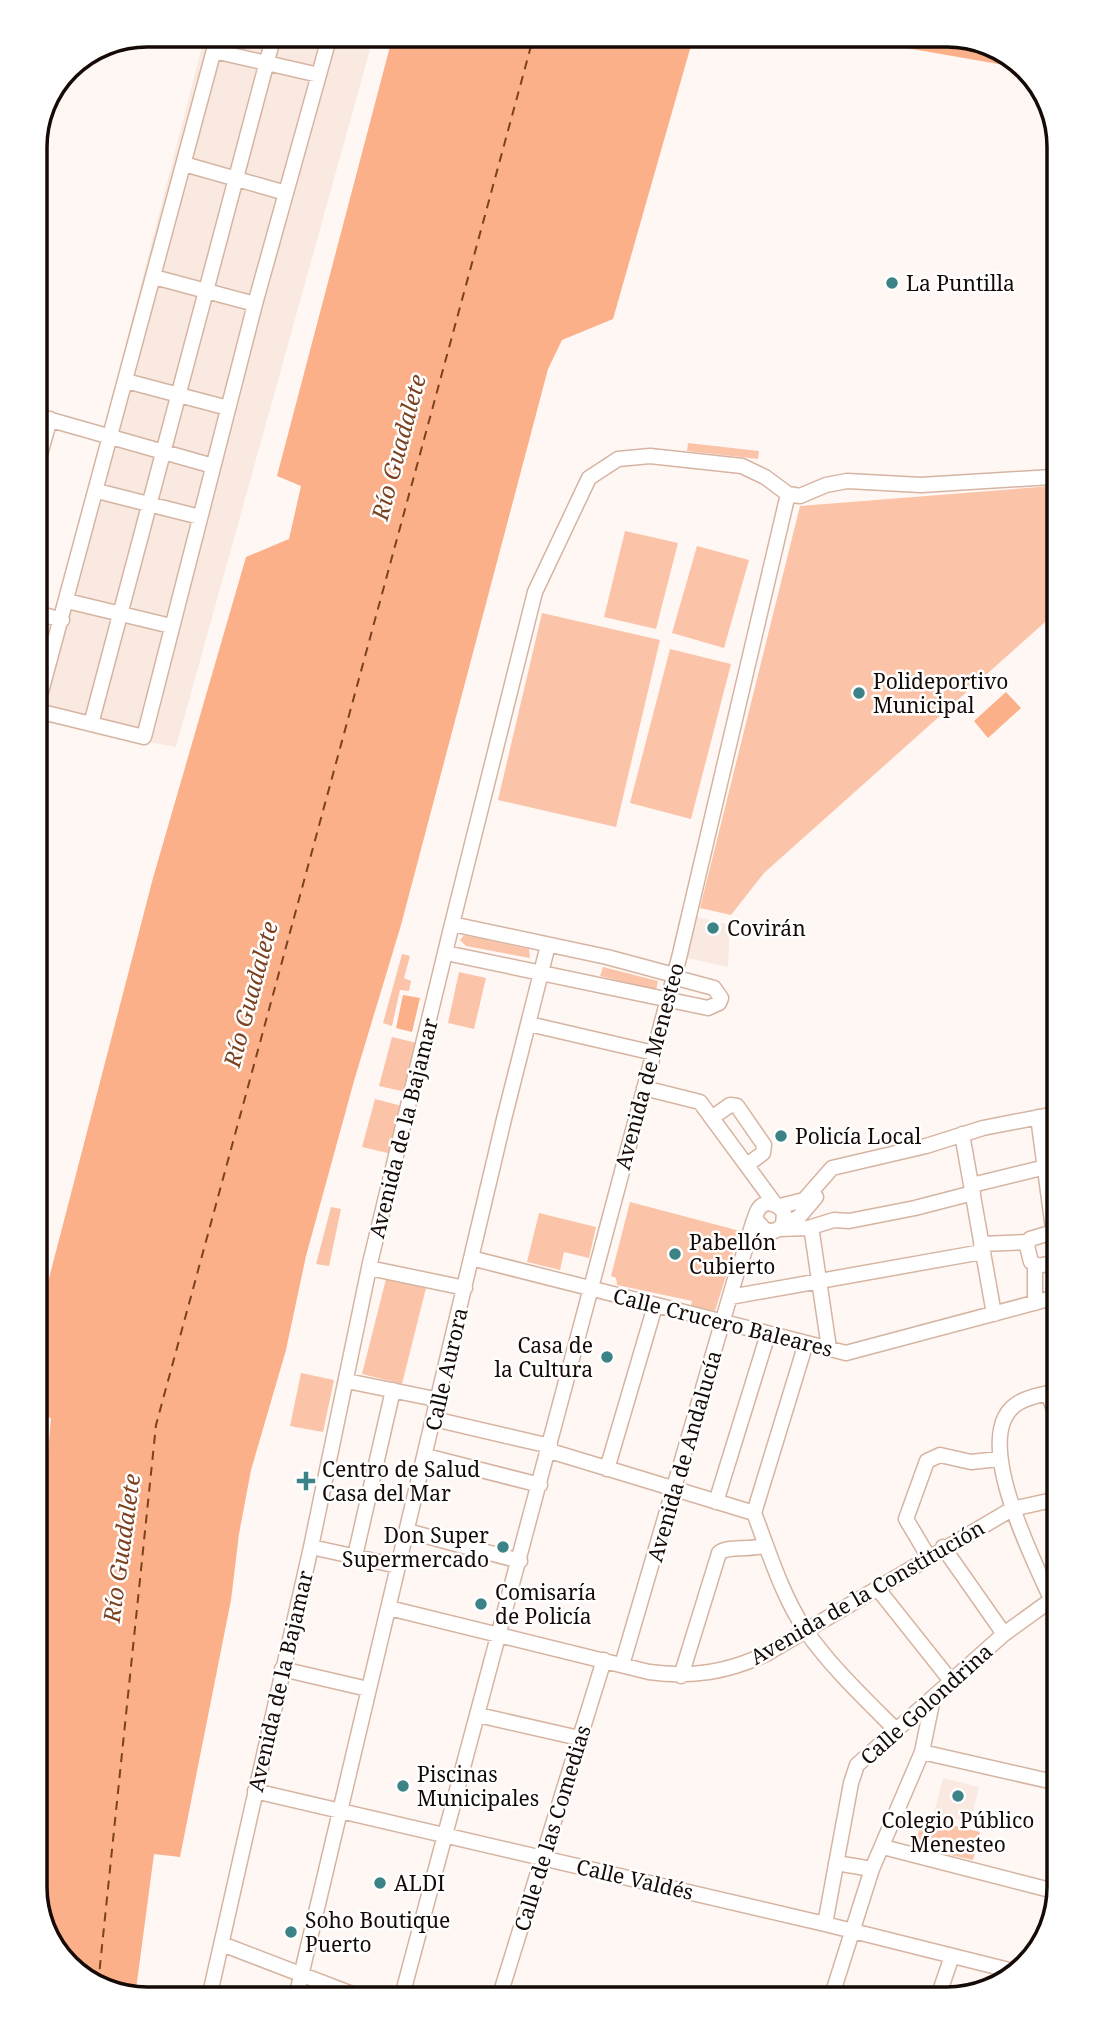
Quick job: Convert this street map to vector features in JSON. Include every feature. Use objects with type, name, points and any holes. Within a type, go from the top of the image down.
[{"type":"street","points":[[47,672],[215,47]]},
{"type":"street","points":[[90,724],[271,47]]},
{"type":"street","points":[[47,713],[144,737],[255,304],[327,47]]},
{"type":"street","points":[[214,51],[319,75]]},
{"type":"street","points":[[184,164],[286,193]]},
{"type":"street","points":[[153,277],[255,304]]},
{"type":"street","points":[[126,381],[228,408]]},
{"type":"street","points":[[47,418],[213,466]]},
{"type":"street","name":"Avenida de la Bajamar","points":[[212,1987],[311,1547],[369,1268],[535,592],[589,478],[618,459],[650,456],[742,467],[765,477],[788,495]]},
{"type":"street","points":[[788,495],[800,496],[826,485],[848,481],[921,485],[1047,477]]},
{"type":"street","points":[[97,491],[200,517]]},
{"type":"street","name":"Avenida de Menesteo","points":[[404,1987],[593,1289],[674,976],[788,495]]},
{"type":"street","points":[[67,601],[171,626]]},
{"type":"street","points":[[47,616],[62,620]]},
{"type":"street","points":[[446,953],[708,1008],[719,1003],[721,998],[719,992],[709,985],[452,924]]},
{"type":"street","name":"Calle Aurora","points":[[298,1987],[548,945]]},
{"type":"street","points":[[529,1024],[654,1053]]},
{"type":"street","points":[[645,1088],[700,1102],[785,1217],[768,1222]]},
{"type":"street","points":[[713,1117],[730,1105],[737,1106],[764,1145],[763,1153],[750,1168]]},
{"type":"street","points":[[768,1222],[767,1203],[777,1205],[804,1200],[832,1168],[962,1134],[1047,1115]]},
{"type":"street","points":[[1038,1117],[1047,1151]]},
{"type":"street","points":[[962,1134],[994,1314]]},
{"type":"street","points":[[768,1222],[808,1228],[834,1220],[849,1221],[915,1208],[1047,1167]]},
{"type":"street","points":[[750,1168],[768,1222]]},
{"type":"street","points":[[768,1222],[799,1217],[818,1194],[832,1168]]},
{"type":"street","name":"Avenida de Andalucía","points":[[622,1665],[737,1272],[748,1248],[768,1222]]},
{"type":"street","points":[[808,1228],[812,1233],[829,1348]]},
{"type":"street","points":[[730,1297],[820,1283],[982,1248],[1028,1242],[1047,1234]]},
{"type":"street","points":[[1028,1242],[1031,1262],[1035,1265],[1035,1303]]},
{"type":"street","name":"Calle Crucero Baleares","points":[[471,1258],[768,1334],[856,1352],[1047,1302]]},
{"type":"street","points":[[1035,1265],[1047,1263]]},
{"type":"street","points":[[369,1268],[465,1288]]},
{"type":"street","points":[[607,1469],[655,1306]]},
{"type":"street","points":[[716,1502],[768,1334]]},
{"type":"street","points":[[806,1343],[754,1513],[806,1631],[896,1730]]},
{"type":"street","points":[[346,1381],[440,1400]]},
{"type":"street","points":[[355,1556],[393,1390]]},
{"type":"street","points":[[1047,1394],[1018,1402],[1007,1415],[999,1459],[1012,1509],[1047,1581]]},
{"type":"street","points":[[434,1419],[550,1448],[607,1469],[754,1513]]},
{"type":"street","points":[[928,1556],[906,1519],[927,1461],[940,1455],[971,1462],[999,1459]]},
{"type":"street","points":[[426,1456],[540,1485]]},
{"type":"street","name":"Avenida de la Constitución","points":[[389,1608],[622,1665],[681,1676],[737,1667],[806,1631],[943,1547],[1012,1509],[1047,1501]]},
{"type":"street","points":[[407,1531],[520,1561]]},
{"type":"street","points":[[681,1676],[719,1553],[729,1547],[751,1550],[766,1545]]},
{"type":"street","points":[[311,1547],[398,1566]]},
{"type":"street","points":[[943,1547],[1004,1634]]},
{"type":"street","points":[[877,1588],[951,1681]]},
{"type":"street","name":"Calle Golondrina","points":[[825,1924],[853,1772],[1004,1634],[1047,1603]]},
{"type":"street","name":"Calle de las Comedias","points":[[503,1987],[604,1660]]},
{"type":"street","points":[[282,1669],[368,1689]]},
{"type":"street","points":[[836,1987],[872,1869],[922,1752],[933,1698]]},
{"type":"street","points":[[478,1715],[579,1738]]},
{"type":"street","points":[[922,1752],[1047,1780]]},
{"type":"street","name":"Calle Valdés","points":[[255,1791],[825,1924],[1004,1969]]},
{"type":"street","points":[[883,1847],[1047,1889]]},
{"type":"street","points":[[836,1863],[872,1869]]},
{"type":"street","points":[[222,1944],[334,1987]]},
{"type":"street","points":[[941,1987],[952,1956]]},
{"type":"shaded area","points":[[202,47],[371,47],[176,747],[47,723],[47,650]]},
{"type":"shaded area","points":[[688,443],[759,451],[758,459],[687,451]]},
{"type":"shaded area","name":"Polideportivo Municipal","points":[[1047,486],[1047,620],[764,873],[731,915],[700,908],[800,506]]},
{"type":"shaded area","points":[[625,531],[678,543],[656,629],[604,617]]},
{"type":"shaded area","points":[[697,546],[749,560],[724,648],[672,633]]},
{"type":"shaded area","points":[[542,613],[660,640],[616,827],[498,800]]},
{"type":"shaded area","points":[[670,649],[731,664],[691,819],[630,803]]},
{"type":"shaded area","points":[[697,917],[730,925],[728,967],[687,958]]},
{"type":"shaded area","points":[[464,935],[529,949],[530,958],[466,946],[460,940]]},
{"type":"shaded area","points":[[402,954],[410,956],[404,978],[411,981],[409,991],[400,990],[392,1026],[383,1023]]},
{"type":"shaded area","points":[[603,967],[658,981],[656,990],[600,976]]},
{"type":"shaded area","points":[[459,972],[486,978],[474,1029],[448,1023]]},
{"type":"shaded area","points":[[392,1037],[417,1043],[406,1092],[379,1086]]},
{"type":"shaded area","points":[[375,1099],[402,1106],[392,1154],[362,1147]]},
{"type":"shaded area","name":"Pabellón Cubierto","points":[[630,1202],[740,1231],[715,1311],[691,1306],[692,1301],[617,1285],[616,1278],[611,1276]]},
{"type":"shaded area","points":[[331,1207],[341,1209],[329,1266],[316,1264]]},
{"type":"shaded area","points":[[539,1213],[596,1227],[589,1258],[564,1252],[560,1270],[527,1262]]},
{"type":"shaded area","points":[[386,1279],[426,1288],[402,1384],[362,1374]]},
{"type":"shaded area","points":[[301,1373],[334,1380],[323,1432],[290,1426]]},
{"type":"shaded area","name":"Colegio Público Menesteo","points":[[943,1778],[979,1787],[970,1823],[934,1814]]},
{"type":"shaded area","points":[[922,1818],[980,1832],[973,1860],[915,1847]]},
{"type":"water","name":"Río Guadalete","points":[[390,47],[691,47],[613,319],[562,340],[548,369],[401,925],[354,1081],[306,1256],[286,1350],[251,1470],[239,1534],[231,1600],[180,1857],[154,1854],[136,1986],[103,1976],[81,1962],[61,1937],[49,1906],[47,1463],[51,1418],[47,1417],[47,1286],[153,878],[246,557],[289,539],[301,486],[277,476]]},
{"type":"water","points":[[901,47],[966,49],[1003,65]]},
{"type":"water","points":[[1006,692],[1021,708],[988,738],[974,721]]},
{"type":"water","points":[[403,995],[420,998],[412,1032],[396,1028]]},
{"type":"ferry route","points":[[99,1974],[156,1425],[531,47]]},
{"type":"place","name":"La Puntilla","points":[[892,283]]},
{"type":"place","name":"Polideportivo Municipal","points":[[859,693]]},
{"type":"place","name":"Covirán","points":[[713,928]]},
{"type":"place","name":"Policía Local","points":[[781,1136]]},
{"type":"place","name":"Pabellón Cubierto","points":[[675,1254]]},
{"type":"place","name":"Casa de la Cultura","points":[[607,1357]]},
{"type":"place","name":"Centro de Salud Casa del Mar","points":[[306,1481]]},
{"type":"place","name":"Don Super Supermercado","points":[[503,1547]]},
{"type":"place","name":"Comisaría de Policía","points":[[481,1604]]},
{"type":"place","name":"Piscinas Municipales","points":[[403,1786]]},
{"type":"place","name":"Colegio Público Menesteo","points":[[958,1796]]},
{"type":"place","name":"ALDI","points":[[380,1883]]},
{"type":"place","name":"Soho Boutique Puerto","points":[[291,1932]]}]
